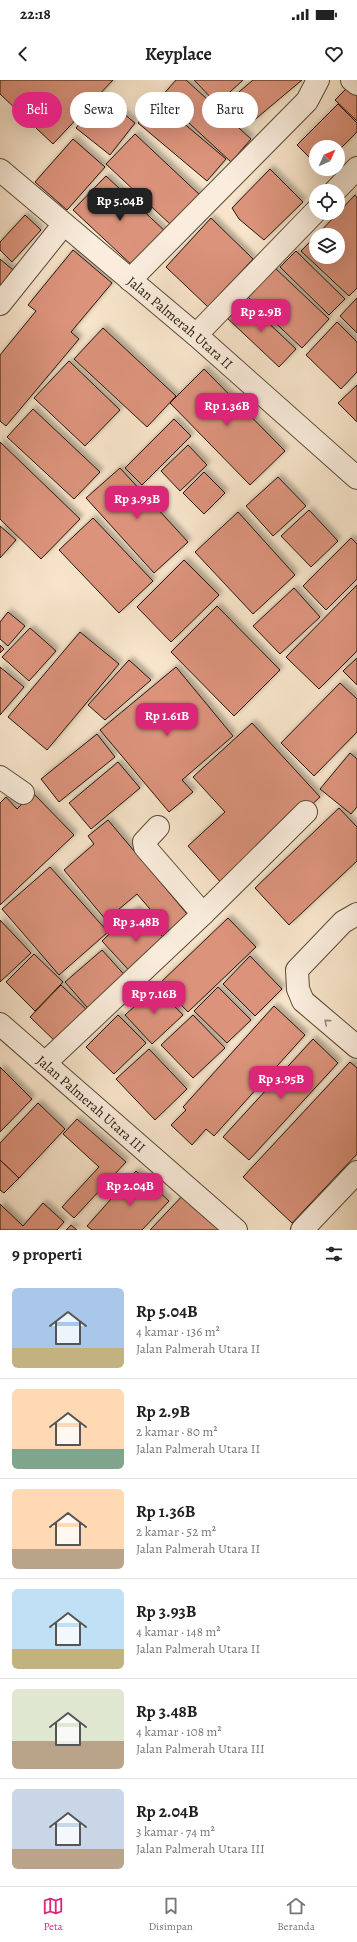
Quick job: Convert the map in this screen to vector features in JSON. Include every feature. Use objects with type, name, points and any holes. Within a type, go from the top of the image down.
[{"type":"street","points":[[130,280],[307,101],[318,80]]},
{"type":"street","points":[[352,80],[357,84]]},
{"type":"street","points":[[342,184],[357,168]]},
{"type":"street","name":"Jalan Palmerah Utara II","points":[[0,170],[196,335],[357,478]]},
{"type":"street","points":[[196,335],[309,218]]},
{"type":"street","points":[[0,304],[64,224]]},
{"type":"street","points":[[0,777],[22,793]]},
{"type":"street","points":[[45,1063],[203,914],[306,812]]},
{"type":"street","points":[[158,827],[144,842],[145,847],[203,914]]},
{"type":"street","points":[[357,914],[343,922],[297,970],[298,989],[303,1002],[357,1047]]},
{"type":"street","name":"Jalan Palmerah Utara III","points":[[0,1024],[236,1230]]},
{"type":"street","points":[[302,1230],[357,1172]]},
{"type":"building","points":[[0,80],[113,80],[102,92],[70,92],[70,126],[53,144],[36,128],[62,128],[62,92],[12,92],[12,105],[0,94]]},
{"type":"building","points":[[176,80],[186,80],[202,95],[202,128],[239,128],[251,139],[231,162],[194,128],[194,92],[165,92]]},
{"type":"building","points":[[194,80],[243,80],[230,92],[206,92]]},
{"type":"building","points":[[253,80],[302,80],[258,117],[258,92],[239,92]]},
{"type":"building","points":[[353,82],[357,86],[357,121],[335,100]]},
{"type":"building","points":[[338,104],[357,123],[357,132],[345,144],[345,140],[309,140],[309,157],[297,145]]},
{"type":"building","points":[[127,116],[135,123],[110,155],[76,128],[127,128]]},
{"type":"building","points":[[144,128],[189,128],[226,159],[207,181]]},
{"type":"building","points":[[135,134],[201,196],[172,226],[106,164]]},
{"type":"building","points":[[73,139],[105,167],[67,210],[35,182]]},
{"type":"building","points":[[270,169],[303,202],[264,240],[239,219],[232,208]]},
{"type":"building","points":[[106,176],[167,233],[135,268],[73,210]]},
{"type":"building","points":[[355,195],[357,198],[357,288],[349,296],[315,264],[345,264],[345,228],[324,228],[331,220],[345,220],[345,206]]},
{"type":"building","points":[[25,215],[41,230],[12,262],[0,250],[0,242]]},
{"type":"building","points":[[211,218],[253,259],[208,307],[166,267]]},
{"type":"building","points":[[309,243],[309,258],[301,251]]},
{"type":"building","points":[[73,250],[112,283],[71,332],[79,339],[6,426],[0,421],[0,355],[36,311],[28,305]]},
{"type":"building","points":[[296,251],[345,299],[329,315],[280,267]]},
{"type":"building","points":[[0,259],[19,275],[0,298]]},
{"type":"building","points":[[274,267],[329,319],[302,348],[247,296]]},
{"type":"building","points":[[357,298],[357,333],[340,316]]},
{"type":"building","points":[[243,299],[296,349],[279,367],[226,317]]},
{"type":"building","points":[[337,322],[357,342],[357,372],[341,389],[306,355]]},
{"type":"building","points":[[103,328],[176,396],[147,427],[74,359]]},
{"type":"building","points":[[69,361],[120,410],[85,446],[34,398]]},
{"type":"building","points":[[204,369],[285,451],[250,485],[170,403]]},
{"type":"building","points":[[357,385],[357,422],[338,403]]},
{"type":"building","points":[[33,409],[100,472],[74,499],[7,437]]},
{"type":"building","points":[[174,419],[191,436],[142,485],[125,468]]},
{"type":"building","points":[[0,442],[80,519],[41,559],[0,519]]},
{"type":"building","points":[[188,445],[207,465],[180,491],[161,471]]},
{"type":"building","points":[[120,468],[188,542],[154,573],[86,498]]},
{"type":"building","points":[[204,472],[225,493],[204,514],[183,493]]},
{"type":"building","points":[[278,477],[306,506],[273,536],[246,506]]},
{"type":"building","points":[[309,510],[338,541],[311,567],[281,536]]},
{"type":"building","points":[[238,512],[295,575],[253,614],[195,552]]},
{"type":"building","points":[[93,518],[153,581],[119,613],[59,550]]},
{"type":"building","points":[[0,526],[16,540],[0,558]]},
{"type":"building","points":[[351,538],[357,544],[357,579],[326,610],[303,586]]},
{"type":"building","points":[[184,560],[219,595],[171,642],[137,607]]},
{"type":"building","points":[[357,585],[357,651],[319,689],[286,657]]},
{"type":"building","points":[[294,588],[320,617],[280,654],[253,626]]},
{"type":"building","points":[[217,606],[280,670],[234,716],[171,652]]},
{"type":"building","points":[[8,612],[25,626],[8,646],[0,639],[0,622]]},
{"type":"building","points":[[30,628],[56,651],[29,681],[2,657]]},
{"type":"building","points":[[80,632],[119,664],[47,750],[8,717]]},
{"type":"building","points":[[0,645],[4,649],[0,653]]},
{"type":"building","points":[[357,658],[357,685],[343,671]]},
{"type":"building","points":[[129,660],[151,680],[105,720],[88,705]]},
{"type":"building","points":[[0,667],[24,687],[0,715]]},
{"type":"building","points":[[176,667],[233,736],[182,780],[193,792],[169,812],[100,730]]},
{"type":"building","points":[[340,683],[357,699],[357,732],[314,776],[281,743]]},
{"type":"building","points":[[252,723],[320,797],[224,886],[188,846],[225,812],[193,777]]},
{"type":"building","points":[[97,734],[115,757],[59,802],[41,779]]},
{"type":"building","points":[[350,753],[357,759],[357,807],[351,814],[320,789]]},
{"type":"building","points":[[118,762],[140,788],[91,829],[69,803]]},
{"type":"building","points":[[33,793],[74,835],[0,905],[0,803],[6,797],[17,809]]},
{"type":"building","points":[[339,808],[357,827],[357,861],[289,925],[255,888]]},
{"type":"building","points":[[108,820],[193,921],[174,937],[137,894],[106,920],[64,870],[94,844],[88,836]]},
{"type":"building","points":[[50,867],[108,932],[59,975],[2,909]]},
{"type":"building","points":[[136,909],[170,944],[135,977],[102,941]]},
{"type":"building","points":[[228,918],[256,947],[188,1012],[160,983]]},
{"type":"building","points":[[0,920],[31,953],[0,982]]},
{"type":"building","points":[[102,950],[130,981],[93,1014],[65,982]]},
{"type":"building","points":[[34,954],[63,982],[35,1011],[6,982]]},
{"type":"building","points":[[250,956],[282,989],[255,1016],[223,984]]},
{"type":"building","points":[[61,985],[91,1014],[60,1046],[30,1017]]},
{"type":"building","points":[[156,987],[183,1015],[152,1044],[125,1015]]},
{"type":"building","points":[[218,987],[251,1020],[227,1043],[194,1011]]},
{"type":"building","points":[[274,1006],[305,1035],[214,1136],[206,1129],[192,1145],[171,1125],[186,1110],[183,1107]]},
{"type":"building","points":[[118,1015],[146,1043],[114,1074],[86,1047]]},
{"type":"building","points":[[193,1015],[225,1048],[193,1078],[161,1045]]},
{"type":"building","points":[[313,1039],[338,1063],[249,1160],[223,1137]]},
{"type":"building","points":[[149,1049],[187,1089],[155,1120],[116,1079]]},
{"type":"building","points":[[350,1062],[357,1068],[357,1154],[292,1223],[243,1177]]},
{"type":"building","points":[[0,1067],[32,1099],[0,1132]]},
{"type":"building","points":[[38,1103],[65,1129],[19,1178],[0,1160],[0,1143]]},
{"type":"building","points":[[77,1119],[126,1162],[74,1218],[62,1207],[99,1167],[63,1134]]},
{"type":"building","points":[[0,1160],[19,1178],[4,1193],[0,1190]]},
{"type":"building","points":[[136,1171],[169,1201],[142,1230],[92,1230],[87,1226]]},
{"type":"building","points":[[186,1192],[224,1230],[150,1230]]},
{"type":"building","points":[[43,1203],[64,1222],[57,1230],[0,1230],[0,1204],[23,1226]]},
{"type":"building","points":[[71,1225],[77,1230],[66,1230]]}]
